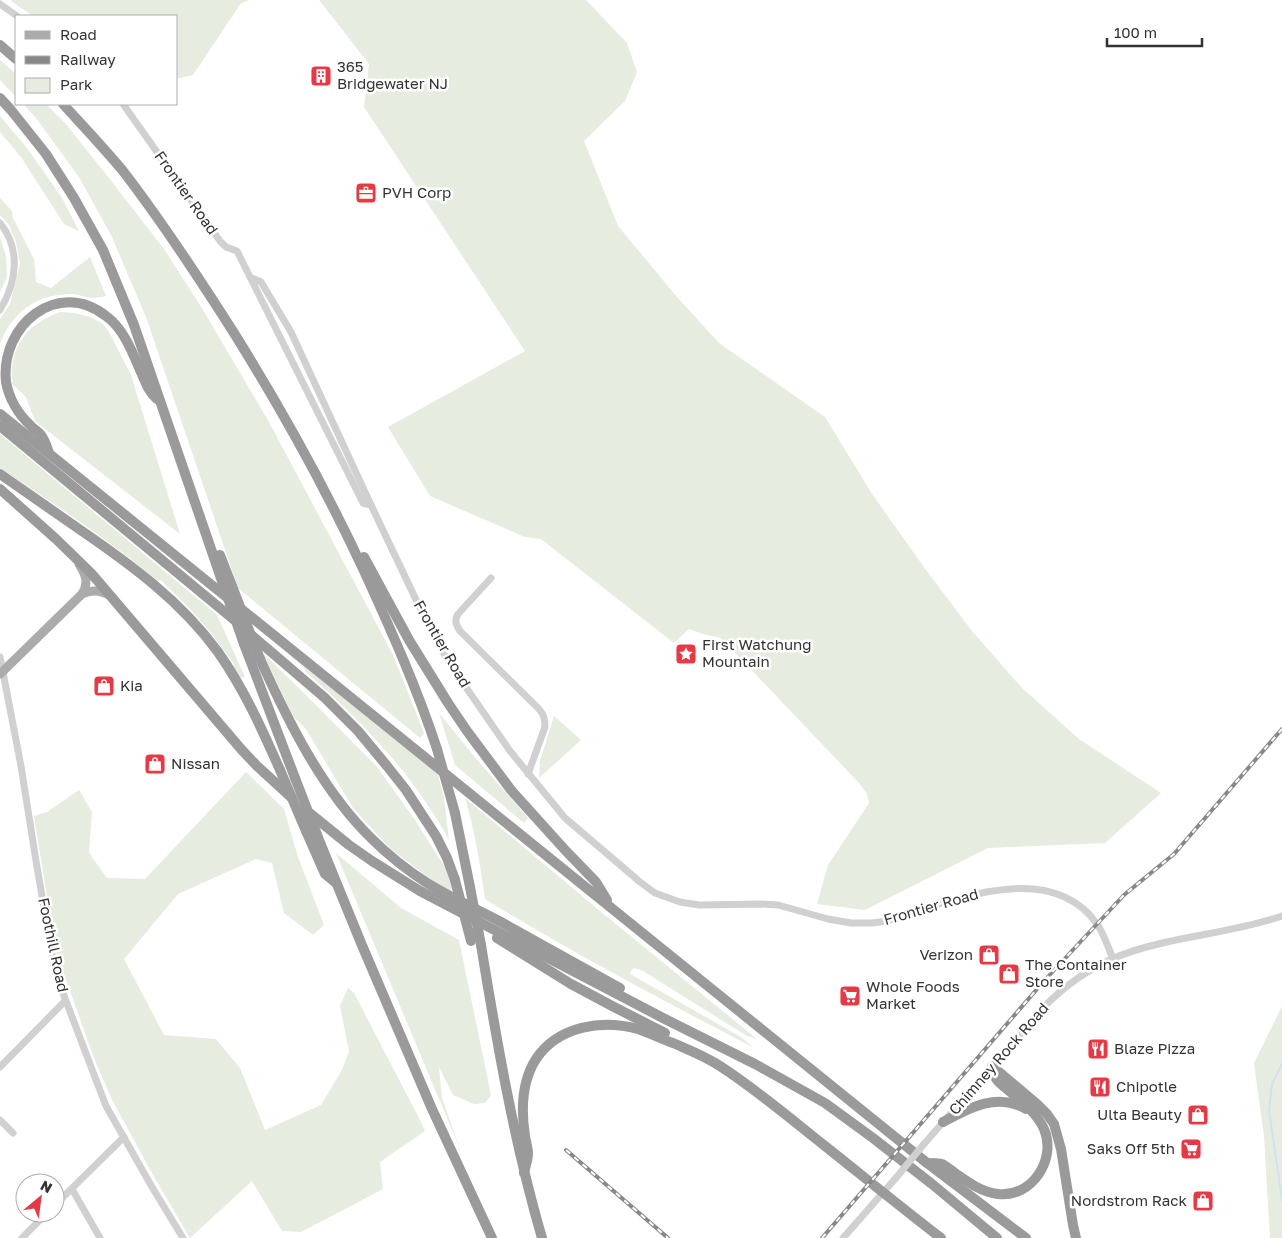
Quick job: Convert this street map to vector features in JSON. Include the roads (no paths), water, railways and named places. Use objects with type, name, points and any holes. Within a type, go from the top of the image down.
[{"type":"highway","points":[[0,45],[15,58]]},
{"type":"highway","points":[[0,98],[46,154],[74,198],[103,250],[131,316],[244,644],[321,845],[432,1109],[492,1238]]},
{"type":"highway","points":[[64,105],[122,170],[172,238],[286,419],[341,522],[420,698],[455,813],[516,1135],[524,1173],[542,1238]]},
{"type":"highway","points":[[50,454],[41,436],[14,404],[4,373],[6,351],[12,336],[30,315],[42,308],[60,303],[82,304],[96,309],[109,318],[124,337],[150,392],[160,402]]},
{"type":"highway","points":[[0,414],[927,1163],[1026,1238]]},
{"type":"highway","points":[[0,426],[326,698],[373,748],[406,790],[436,836],[447,858],[455,880],[471,941],[486,975]]},
{"type":"highway","points":[[0,474],[128,564],[169,598],[195,624],[235,677],[252,708],[325,874],[338,884]]},
{"type":"highway","points":[[0,489],[91,573],[241,749],[303,808],[349,844],[392,875],[448,907],[795,1086],[840,1113],[932,1184],[997,1238]]},
{"type":"highway","points":[[341,522],[364,557],[409,640],[448,704],[511,790],[596,882],[609,905]]},
{"type":"highway","points":[[208,541],[218,550],[260,659],[286,714],[318,770],[340,803],[370,838],[400,864],[429,884],[654,1007],[663,1018]]},
{"type":"highway","points":[[488,927],[493,936],[571,984],[678,1040],[698,1054]]},
{"type":"highway","points":[[524,1173],[528,1155],[523,1110],[524,1097],[526,1081],[536,1059],[549,1044],[563,1034],[590,1026],[606,1024],[624,1026],[639,1029],[698,1054],[720,1066],[941,1238]]},
{"type":"highway","points":[[927,1163],[942,1164],[968,1182],[987,1192],[1002,1194],[1016,1192],[1025,1188],[1042,1170],[1047,1156],[1048,1143],[1045,1130],[1041,1122],[1027,1106],[996,1079],[992,1066]]},
{"type":"highway","points":[[992,1066],[1037,1104],[1054,1124],[1061,1149],[1076,1238]]},
{"type":"highway","points":[[943,1122],[969,1109],[999,1101],[1021,1107],[1035,1116]]},
{"type":"main road","points":[[1,672],[82,594],[86,587],[86,577],[75,557]]},
{"type":"main road","points":[[82,594],[96,590],[111,595]]},
{"type":"street","points":[[0,4],[16,15]]},
{"type":"street","name":"Frontier Road","points":[[124,105],[220,241],[226,247],[236,251],[363,503],[371,505]]},
{"type":"street","points":[[0,222],[11,241],[15,262],[12,284],[0,310]]},
{"type":"street","name":"Frontier Road","points":[[250,277],[261,282],[291,332],[371,505],[429,627],[443,652],[510,751],[565,818],[640,882],[655,893],[680,902],[699,906],[778,905],[852,923],[887,921],[985,892],[1013,888],[1038,889],[1069,899],[1085,911],[1097,925],[1113,959]]},
{"type":"street","name":"Frontier Road","points":[[491,578],[456,618],[458,627],[543,714],[545,727],[528,774]]},
{"type":"street","name":"Foothill Road","points":[[0,657],[1,672],[20,759],[53,960],[66,1001],[106,1106],[183,1238]]},
{"type":"street","name":"Chimney Rock Road","points":[[842,1238],[1042,1009],[1060,991],[1084,974],[1113,959],[1149,947],[1254,925],[1282,916]]},
{"type":"street","points":[[0,1067],[66,1001]]},
{"type":"street","points":[[0,1120],[13,1133]]},
{"type":"street","points":[[65,1196],[124,1137]]},
{"type":"street","points":[[72,1189],[100,1238]]},
{"type":"street","points":[[22,1238],[37,1223]]},
{"type":"waterway","points":[[1282,1064],[1272,1084],[1269,1110],[1282,1200]]},
{"type":"railway","points":[[822,1238],[1044,981],[1124,895],[1174,854],[1282,729]]},
{"type":"railway","points":[[566,1150],[668,1238]]},
{"type":"place","name":"365 Bridgewater NJ","points":[[321,76]]},
{"type":"place","name":"PVH Corp","points":[[366,193]]},
{"type":"place","name":"First Watchung Mountain","points":[[686,654]]},
{"type":"place","name":"Kia","points":[[104,686]]},
{"type":"place","name":"Nissan","points":[[155,764]]},
{"type":"place","name":"Verizon","points":[[989,955]]},
{"type":"place","name":"The Container Store","points":[[1009,974]]},
{"type":"place","name":"Whole Foods Market","points":[[850,996]]},
{"type":"place","name":"Blaze Pizza","points":[[1098,1049]]},
{"type":"place","name":"Chipotle","points":[[1100,1087]]},
{"type":"place","name":"Ulta Beauty","points":[[1198,1115]]},
{"type":"place","name":"Saks Off 5th","points":[[1191,1149]]},
{"type":"place","name":"Nordstrom Rack","points":[[1203,1201]]}]
